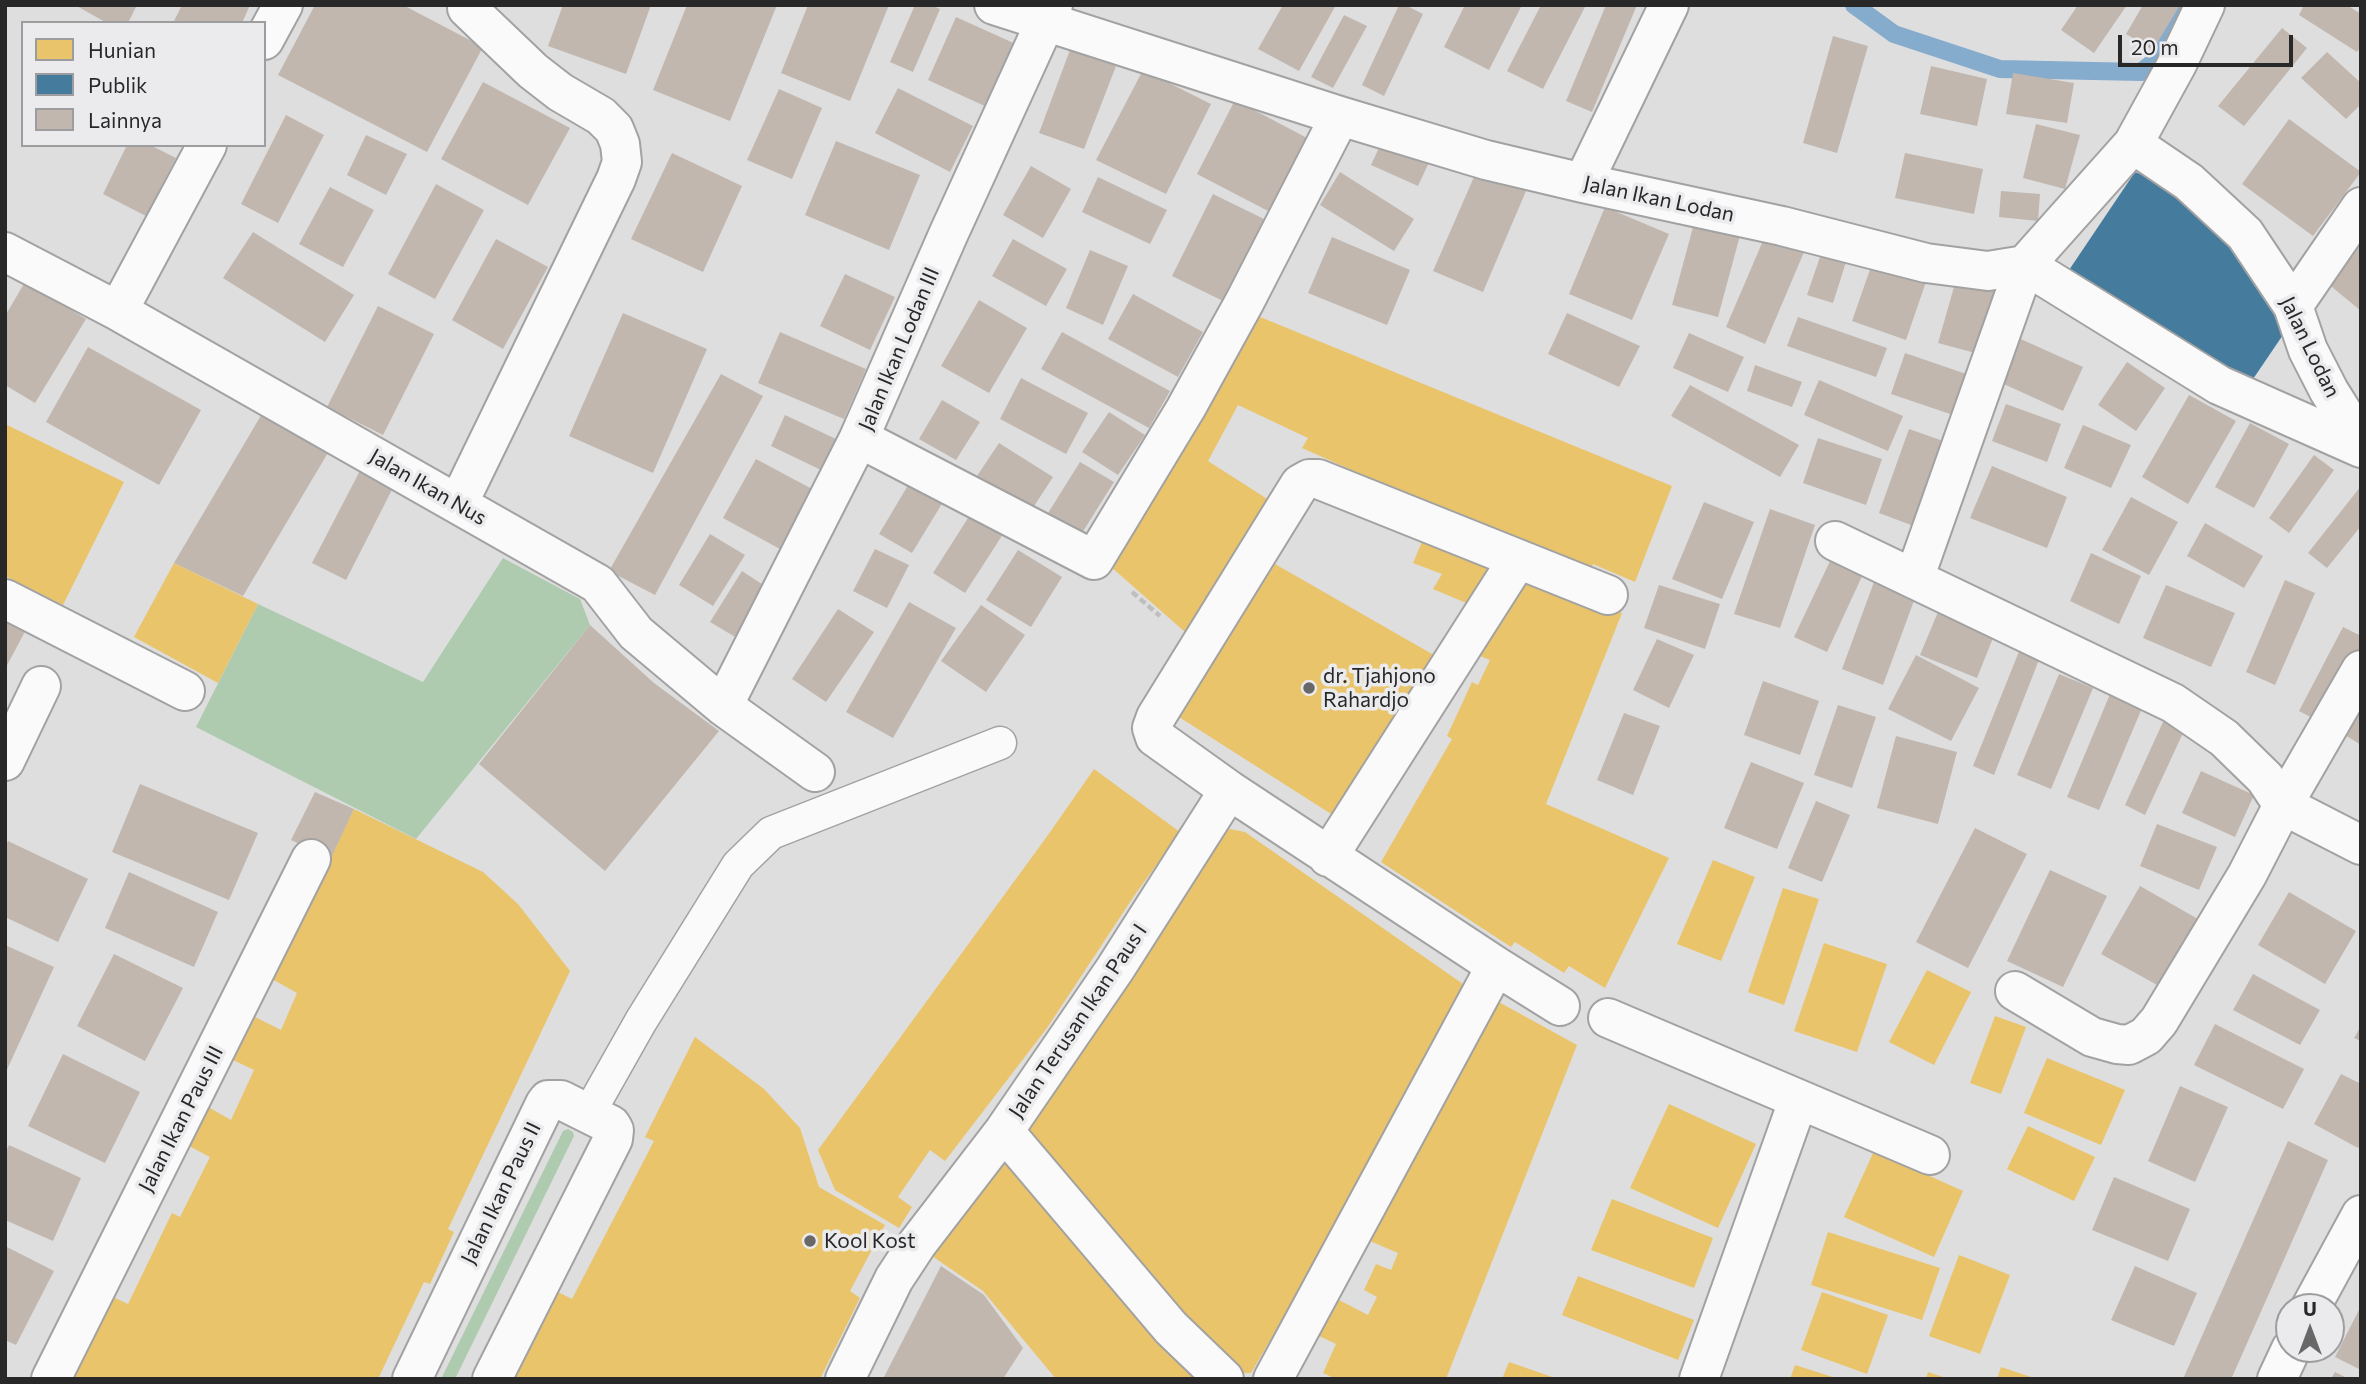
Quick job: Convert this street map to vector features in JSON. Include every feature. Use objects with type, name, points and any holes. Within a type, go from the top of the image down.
[{"type":"street","points":[[266,36],[283,5]]},
{"type":"street","name":"Jalan Ikan Lodan","points":[[994,5],[1050,13],[1340,116],[1486,160],[1782,226],[1926,262],[1988,271],[2025,265]]},
{"type":"street","points":[[1583,183],[1670,5]]},
{"type":"street","points":[[1914,579],[2025,265],[2133,144],[2177,64],[2205,5]]},
{"type":"street","points":[[458,503],[622,162],[620,144],[614,129],[601,116],[560,92],[533,71],[466,6]]},
{"type":"street","name":"Jalan Ikan Lodan III","points":[[1050,13],[859,438],[1094,560],[1245,301],[1340,116]]},
{"type":"street","name":"Jalan Lodan","points":[[2133,144],[2189,182],[2245,234],[2293,306],[2329,391],[2361,442]]},
{"type":"street","points":[[118,311],[207,147]]},
{"type":"street","points":[[2293,306],[2361,207]]},
{"type":"street","name":"Jalan Ikan Nus","points":[[5,252],[118,311],[598,584],[636,633],[723,706],[815,772]]},
{"type":"street","name":"Jalan Lodan","points":[[2025,265],[2219,384],[2361,448]]},
{"type":"street","points":[[723,706],[859,438]]},
{"type":"street","points":[[1560,1006],[1228,790],[1155,737],[1152,728],[1156,717],[1300,484],[1309,479],[1318,479],[1608,594]]},
{"type":"street","points":[[1835,541],[2173,703],[2224,738],[2265,778],[2283,804],[2361,845]]},
{"type":"street","points":[[1328,857],[1518,559]]},
{"type":"street","points":[[5,599],[185,691]]},
{"type":"street","points":[[2015,991],[2092,1037],[2117,1045],[2138,1042],[2159,1021],[2252,867],[2283,804],[2361,670]]},
{"type":"street","points":[[5,761],[41,687]]},
{"type":"street","name":"Jalan Terusan Ikan Paus I","points":[[845,1379],[894,1279],[917,1244],[1004,1131],[1115,969],[1228,790]]},
{"type":"street","name":"Jalan Ikan Paus III","points":[[51,1379],[311,859]]},
{"type":"street","points":[[1273,1379],[1496,966]]},
{"type":"street","points":[[1608,1018],[1930,1155]]},
{"type":"street","name":"Jalan Ikan Paus II","points":[[412,1379],[545,1104],[548,1100],[561,1100],[611,1125],[614,1130],[613,1139],[492,1379]]},
{"type":"street","points":[[1699,1379],[1798,1101]]},
{"type":"street","points":[[1004,1131],[1171,1328],[1224,1379]]},
{"type":"street","points":[[2319,1293],[2361,1216]]},
{"type":"street","points":[[2277,1379],[2284,1363]]},
{"type":"lane","points":[[589,1113],[641,1021],[738,864],[771,833],[1000,743]]},
{"type":"green space","points":[[503,558],[580,599],[590,625],[416,839],[196,727],[258,604],[423,682]]},
{"type":"green space","points":[[568,1129],[574,1136],[455,1379],[441,1379],[563,1131]]},
{"type":"building: Hunian","points":[[1248,312],[1672,486],[1635,582],[1593,564],[1589,573],[1302,448],[1308,438],[1238,405],[1208,461],[1272,502],[1193,639],[1102,559]]},
{"type":"building: Hunian","points":[[5,424],[124,482],[63,605],[5,576]]},
{"type":"building: Hunian","points":[[1424,537],[1494,566],[1471,605],[1433,589],[1442,574],[1413,563]]},
{"type":"building: Hunian","points":[[174,563],[258,604],[218,683],[134,637]]},
{"type":"building: Hunian","name":"dr. Tjahjono Rahardjo","points":[[1275,564],[1439,658],[1339,819],[1179,717]]},
{"type":"building: Hunian","points":[[1531,577],[1622,613],[1546,804],[1669,858],[1605,988],[1569,966],[1564,973],[1515,942],[1511,947],[1381,862],[1452,739],[1447,736],[1472,682],[1478,685],[1490,660],[1480,656]]},
{"type":"building: Hunian","points":[[1094,769],[1180,832],[1134,896],[1047,1028],[945,1161],[930,1150],[898,1197],[912,1207],[899,1228],[835,1190],[818,1150]]},
{"type":"building: Hunian","points":[[354,809],[483,872],[518,904],[570,971],[448,1229],[454,1232],[430,1284],[424,1282],[378,1379],[71,1379],[113,1297],[128,1304],[172,1213],[180,1217],[210,1157],[189,1146],[208,1107],[231,1120],[254,1070],[233,1060],[255,1017],[281,1030],[297,993],[272,979]]},
{"type":"building: Hunian","points":[[1230,829],[1245,832],[1463,984],[1358,1189],[1251,1373],[1232,1373],[1027,1130],[1220,835]]},
{"type":"building: Hunian","points":[[1713,860],[1755,877],[1721,961],[1677,944]]},
{"type":"building: Hunian","points":[[1783,888],[1819,899],[1784,1005],[1748,992]]},
{"type":"building: Hunian","points":[[1824,943],[1887,964],[1857,1052],[1794,1031]]},
{"type":"building: Hunian","points":[[1927,970],[1971,992],[1934,1065],[1889,1042]]},
{"type":"building: Hunian","points":[[1497,1001],[1577,1045],[1446,1379],[1336,1379],[1323,1373],[1336,1344],[1319,1336],[1337,1299],[1368,1315],[1377,1297],[1364,1290],[1376,1264],[1391,1270],[1398,1253],[1370,1241]]},
{"type":"building: Hunian","points":[[1995,1016],[2026,1027],[2001,1094],[1970,1083]]},
{"type":"building: Hunian","points":[[695,1037],[764,1089],[800,1128],[819,1187],[885,1225],[850,1291],[860,1298],[820,1379],[514,1379],[558,1292],[572,1299],[654,1141],[645,1137]]},
{"type":"building: Hunian","points":[[2047,1058],[2125,1090],[2101,1145],[2024,1113]]},
{"type":"building: Hunian","points":[[1669,1104],[1756,1144],[1718,1228],[1630,1188]]},
{"type":"building: Hunian","points":[[2028,1126],[2095,1157],[2074,1201],[2007,1169]]},
{"type":"building: Hunian","points":[[1874,1151],[1963,1191],[1934,1257],[1844,1217]]},
{"type":"building: Hunian","points":[[993,1164],[1014,1165],[1202,1379],[1056,1379],[983,1291],[929,1254]]},
{"type":"building: Hunian","points":[[1612,1199],[1713,1238],[1694,1288],[1591,1250]]},
{"type":"building: Hunian","points":[[1828,1232],[1940,1268],[1922,1320],[1811,1285]]},
{"type":"building: Hunian","points":[[1959,1255],[2010,1275],[1980,1354],[1929,1336]]},
{"type":"building: Hunian","points":[[1578,1276],[1694,1320],[1678,1360],[1562,1315]]},
{"type":"building: Hunian","points":[[1822,1292],[1888,1315],[1867,1374],[1801,1350]]},
{"type":"building: Hunian","points":[[1509,1362],[1555,1378],[1555,1379],[1502,1379]]},
{"type":"building: Hunian","points":[[1795,1365],[1836,1378],[1836,1379],[1790,1379]]},
{"type":"building: Hunian","points":[[2001,1367],[2034,1378],[2034,1379],[1997,1379]]},
{"type":"building: Hunian","points":[[1928,1372],[1946,1378],[1946,1379],[1926,1379]]},
{"type":"building: Publik","points":[[2135,172],[2194,195],[2287,329],[2251,382],[2065,276]]},
{"type":"building: Lainnya","points":[[75,5],[137,5],[129,21],[103,21]]},
{"type":"building: Lainnya","points":[[182,5],[250,5],[243,21],[174,21]]},
{"type":"building: Lainnya","points":[[315,5],[403,5],[483,47],[427,152],[278,75]]},
{"type":"building: Lainnya","points":[[563,5],[651,5],[626,74],[548,46]]},
{"type":"building: Lainnya","points":[[687,5],[777,5],[730,121],[653,90]]},
{"type":"building: Lainnya","points":[[808,5],[889,5],[850,101],[781,73]]},
{"type":"building: Lainnya","points":[[915,5],[931,5],[940,9],[913,72],[890,62]]},
{"type":"building: Lainnya","points":[[1283,5],[1336,5],[1299,71],[1258,49]]},
{"type":"building: Lainnya","points":[[1399,5],[1405,5],[1423,14],[1384,96],[1362,85]]},
{"type":"building: Lainnya","points":[[1465,5],[1522,5],[1489,70],[1444,47]]},
{"type":"building: Lainnya","points":[[1541,5],[1586,5],[1543,89],[1507,71]]},
{"type":"building: Lainnya","points":[[1606,5],[1637,5],[1592,112],[1566,101]]},
{"type":"building: Lainnya","points":[[2078,5],[2127,5],[2094,53],[2061,30]]},
{"type":"building: Lainnya","points":[[2143,5],[2180,5],[2153,50],[2126,34]]},
{"type":"building: Lainnya","points":[[2304,5],[2347,5],[2361,14],[2361,46],[2357,52],[2299,15]]},
{"type":"building: Lainnya","points":[[1344,15],[1367,26],[1333,88],[1311,77]]},
{"type":"building: Lainnya","points":[[956,17],[1018,45],[989,108],[928,80]]},
{"type":"building: Lainnya","points":[[2282,28],[2307,48],[2244,126],[2218,106]]},
{"type":"building: Lainnya","points":[[1833,36],[1868,46],[1837,153],[1803,143]]},
{"type":"building: Lainnya","points":[[1070,50],[1116,66],[1084,149],[1039,133]]},
{"type":"building: Lainnya","points":[[2327,52],[2361,83],[2361,104],[2346,119],[2301,78]]},
{"type":"building: Lainnya","points":[[1931,66],[1987,79],[1977,126],[1920,114]]},
{"type":"building: Lainnya","points":[[1143,70],[1211,104],[1166,194],[1096,160]]},
{"type":"building: Lainnya","points":[[2013,73],[2074,83],[2067,123],[2006,114]]},
{"type":"building: Lainnya","points":[[483,82],[570,128],[528,205],[441,159]]},
{"type":"building: Lainnya","points":[[898,88],[973,126],[950,172],[875,133]]},
{"type":"building: Lainnya","points":[[779,89],[822,108],[792,179],[747,160]]},
{"type":"building: Lainnya","points":[[1235,100],[1309,139],[1270,212],[1197,174]]},
{"type":"building: Lainnya","points":[[286,115],[324,135],[278,223],[241,204]]},
{"type":"building: Lainnya","points":[[2289,119],[2361,172],[2313,236],[2242,184]]},
{"type":"building: Lainnya","points":[[2036,124],[2080,135],[2065,189],[2023,178]]},
{"type":"building: Lainnya","points":[[366,135],[407,154],[386,195],[347,175]]},
{"type":"building: Lainnya","points":[[1384,137],[1431,158],[1418,186],[1371,165]]},
{"type":"building: Lainnya","points":[[836,141],[920,175],[889,250],[805,215]]},
{"type":"building: Lainnya","points":[[126,147],[154,147],[176,158],[146,216],[103,194]]},
{"type":"building: Lainnya","points":[[672,153],[742,186],[703,272],[631,239]]},
{"type":"building: Lainnya","points":[[1905,153],[1983,169],[1974,214],[1895,198]]},
{"type":"building: Lainnya","points":[[1031,166],[1071,189],[1043,238],[1003,215]]},
{"type":"building: Lainnya","points":[[1477,170],[1526,191],[1483,292],[1433,271]]},
{"type":"building: Lainnya","points":[[1340,172],[1414,219],[1394,251],[1320,205]]},
{"type":"building: Lainnya","points":[[1098,177],[1167,210],[1150,244],[1082,212]]},
{"type":"building: Lainnya","points":[[436,184],[484,210],[435,299],[388,274]]},
{"type":"building: Lainnya","points":[[330,187],[374,210],[343,267],[299,244]]},
{"type":"building: Lainnya","points":[[2001,191],[2040,194],[2038,221],[1999,217]]},
{"type":"building: Lainnya","points":[[1213,194],[1264,219],[1223,301],[1172,276]]},
{"type":"building: Lainnya","points":[[1605,207],[1669,234],[1632,320],[1569,294]]},
{"type":"building: Lainnya","points":[[1696,216],[1742,228],[1718,317],[1672,305]]},
{"type":"building: Lainnya","points":[[253,232],[354,295],[325,342],[223,278]]},
{"type":"building: Lainnya","points":[[1765,236],[1804,252],[1765,344],[1726,327]]},
{"type":"building: Lainnya","points":[[1332,237],[1410,270],[1387,325],[1308,293]]},
{"type":"building: Lainnya","points":[[496,239],[548,267],[503,349],[452,320]]},
{"type":"building: Lainnya","points":[[1013,239],[1067,269],[1046,306],[992,276]]},
{"type":"building: Lainnya","points":[[2361,242],[2361,311],[2326,282]]},
{"type":"building: Lainnya","points":[[1090,250],[1128,266],[1103,325],[1066,308]]},
{"type":"building: Lainnya","points":[[1822,251],[1847,259],[1833,303],[1807,295]]},
{"type":"building: Lainnya","points":[[1874,258],[1928,276],[1906,340],[1852,321]]},
{"type":"building: Lainnya","points":[[845,274],[895,297],[870,350],[820,326]]},
{"type":"building: Lainnya","points":[[1956,280],[2008,295],[1990,357],[1938,343]]},
{"type":"building: Lainnya","points":[[25,282],[86,319],[35,403],[5,385],[5,316]]},
{"type":"building: Lainnya","points":[[1133,294],[1203,332],[1178,377],[1108,339]]},
{"type":"building: Lainnya","points":[[979,300],[1027,328],[989,393],[941,366]]},
{"type":"building: Lainnya","points":[[378,306],[434,334],[383,435],[327,407]]},
{"type":"building: Lainnya","points":[[623,313],[707,349],[653,473],[569,436]]},
{"type":"building: Lainnya","points":[[1567,313],[1640,346],[1619,387],[1548,354]]},
{"type":"building: Lainnya","points":[[1798,317],[1887,348],[1876,377],[1787,346]]},
{"type":"building: Lainnya","points":[[780,332],[866,369],[844,419],[758,383]]},
{"type":"building: Lainnya","points":[[1062,332],[1170,391],[1149,428],[1041,369]]},
{"type":"building: Lainnya","points":[[1689,333],[1744,357],[1728,392],[1673,368]]},
{"type":"building: Lainnya","points":[[2014,336],[2083,367],[2063,411],[1995,380]]},
{"type":"building: Lainnya","points":[[88,347],[201,410],[159,485],[46,422]]},
{"type":"building: Lainnya","points":[[1905,353],[1975,377],[1962,418],[1891,394]]},
{"type":"building: Lainnya","points":[[2127,362],[2165,388],[2136,431],[2098,405]]},
{"type":"building: Lainnya","points":[[1755,365],[1802,382],[1792,407],[1747,391]]},
{"type":"building: Lainnya","points":[[721,374],[763,396],[655,595],[609,571]]},
{"type":"building: Lainnya","points":[[1021,378],[1088,413],[1066,454],[1000,419]]},
{"type":"building: Lainnya","points":[[1819,380],[1903,416],[1888,451],[1804,415]]},
{"type":"building: Lainnya","points":[[1690,385],[1799,445],[1780,477],[1671,416]]},
{"type":"building: Lainnya","points":[[2189,395],[2236,421],[2188,504],[2142,477]]},
{"type":"building: Lainnya","points":[[942,400],[980,422],[956,460],[919,439]]},
{"type":"building: Lainnya","points":[[2006,404],[2061,424],[2047,462],[1992,441]]},
{"type":"building: Lainnya","points":[[263,412],[329,451],[243,596],[174,563]]},
{"type":"building: Lainnya","points":[[1109,412],[1145,435],[1118,475],[1082,452]]},
{"type":"building: Lainnya","points":[[785,415],[836,439],[821,470],[771,446]]},
{"type":"building: Lainnya","points":[[2250,423],[2289,444],[2254,508],[2215,487]]},
{"type":"building: Lainnya","points":[[2083,425],[2131,445],[2111,488],[2064,468]]},
{"type":"building: Lainnya","points":[[1909,429],[1949,443],[1919,528],[1879,513]]},
{"type":"building: Lainnya","points":[[1818,438],[1882,459],[1866,505],[1803,483]]},
{"type":"building: Lainnya","points":[[999,443],[1053,477],[1027,517],[973,482]]},
{"type":"building: Lainnya","points":[[2314,455],[2334,470],[2289,533],[2269,518]]},
{"type":"building: Lainnya","points":[[756,459],[812,489],[780,549],[723,518]]},
{"type":"building: Lainnya","points":[[365,461],[398,478],[346,580],[312,563]]},
{"type":"building: Lainnya","points":[[1080,462],[1114,482],[1077,541],[1043,521]]},
{"type":"building: Lainnya","points":[[1992,466],[2067,497],[2047,548],[1970,518]]},
{"type":"building: Lainnya","points":[[910,482],[943,502],[912,553],[879,534]]},
{"type":"building: Lainnya","points":[[2361,486],[2361,526],[2327,568],[2308,553]]},
{"type":"building: Lainnya","points":[[2131,497],[2178,522],[2149,575],[2102,550]]},
{"type":"building: Lainnya","points":[[1704,502],[1754,522],[1722,599],[1672,579]]},
{"type":"building: Lainnya","points":[[975,507],[1007,528],[965,593],[933,573]]},
{"type":"building: Lainnya","points":[[1770,509],[1815,525],[1780,628],[1734,614]]},
{"type":"building: Lainnya","points":[[2205,523],[2263,556],[2244,588],[2187,556]]},
{"type":"building: Lainnya","points":[[710,534],[745,555],[713,606],[679,585]]},
{"type":"building: Lainnya","points":[[875,549],[909,565],[887,608],[853,591]]},
{"type":"building: Lainnya","points":[[1018,550],[1062,577],[1031,627],[986,600]]},
{"type":"building: Lainnya","points":[[2091,553],[2141,576],[2119,624],[2070,601]]},
{"type":"building: Lainnya","points":[[1832,557],[1864,572],[1827,652],[1794,637]]},
{"type":"building: Lainnya","points":[[742,571],[768,588],[737,638],[710,622]]},
{"type":"building: Lainnya","points":[[1878,571],[1919,587],[1883,685],[1842,669]]},
{"type":"building: Lainnya","points":[[2285,580],[2315,593],[2275,685],[2246,672]]},
{"type":"building: Lainnya","points":[[1659,585],[1720,604],[1705,649],[1644,628]]},
{"type":"building: Lainnya","points":[[2166,585],[2235,613],[2211,667],[2143,638]]},
{"type":"building: Lainnya","points":[[1943,600],[1999,623],[1977,678],[1920,655]]},
{"type":"building: Lainnya","points":[[909,602],[956,628],[893,738],[846,712]]},
{"type":"building: Lainnya","points":[[981,605],[1025,635],[986,692],[941,661]]},
{"type":"building: Lainnya","points":[[838,609],[874,632],[826,702],[792,679]]},
{"type":"building: Lainnya","points":[[5,614],[28,626],[5,669]]},
{"type":"building: Lainnya","points":[[590,625],[654,683],[719,731],[605,871],[479,764]]},
{"type":"building: Lainnya","points":[[2343,627],[2361,636],[2361,654],[2324,724],[2299,711]]},
{"type":"building: Lainnya","points":[[1657,639],[1694,655],[1669,708],[1633,690]]},
{"type":"building: Lainnya","points":[[2022,644],[2042,652],[1994,775],[1973,766]]},
{"type":"building: Lainnya","points":[[1916,655],[1979,688],[1951,741],[1888,709]]},
{"type":"building: Lainnya","points":[[2059,674],[2093,688],[2051,789],[2017,775]]},
{"type":"building: Lainnya","points":[[1763,681],[1819,701],[1800,755],[1744,735]]},
{"type":"building: Lainnya","points":[[2113,687],[2145,701],[2099,810],[2067,797]]},
{"type":"building: Lainnya","points":[[1838,705],[1876,717],[1852,788],[1814,775]]},
{"type":"building: Lainnya","points":[[2168,711],[2189,720],[2145,815],[2125,805]]},
{"type":"building: Lainnya","points":[[2361,711],[2361,745],[2345,735]]},
{"type":"building: Lainnya","points":[[1624,713],[1660,726],[1633,795],[1597,780]]},
{"type":"building: Lainnya","points":[[1896,736],[1957,752],[1938,824],[1877,808]]},
{"type":"building: Lainnya","points":[[1751,762],[1804,783],[1777,849],[1724,828]]},
{"type":"building: Lainnya","points":[[2201,771],[2254,795],[2235,837],[2182,813]]},
{"type":"building: Lainnya","points":[[140,784],[258,833],[229,900],[112,852]]},
{"type":"building: Lainnya","points":[[315,792],[354,809],[331,858],[291,840]]},
{"type":"building: Lainnya","points":[[1816,801],[1850,815],[1822,882],[1788,868]]},
{"type":"building: Lainnya","points":[[2157,824],[2217,847],[2199,890],[2140,866]]},
{"type":"building: Lainnya","points":[[1975,828],[2027,854],[1968,968],[1916,942]]},
{"type":"building: Lainnya","points":[[8,841],[88,879],[58,942],[5,917],[5,847]]},
{"type":"building: Lainnya","points":[[2050,870],[2107,896],[2063,987],[2007,961]]},
{"type":"building: Lainnya","points":[[129,872],[218,912],[194,967],[105,928]]},
{"type":"building: Lainnya","points":[[2140,886],[2198,919],[2159,986],[2101,954]]},
{"type":"building: Lainnya","points":[[2289,892],[2356,931],[2325,984],[2258,945]]},
{"type":"building: Lainnya","points":[[5,945],[54,967],[5,1074]]},
{"type":"building: Lainnya","points":[[114,954],[183,988],[145,1061],[77,1026]]},
{"type":"building: Lainnya","points":[[2253,974],[2320,1010],[2300,1045],[2233,1010]]},
{"type":"building: Lainnya","points":[[2215,1024],[2304,1069],[2283,1109],[2194,1065]]},
{"type":"building: Lainnya","points":[[2361,1026],[2361,1041],[2354,1038]]},
{"type":"building: Lainnya","points":[[63,1054],[140,1092],[105,1163],[28,1126]]},
{"type":"building: Lainnya","points":[[2341,1074],[2361,1084],[2361,1144],[2358,1148],[2314,1124]]},
{"type":"building: Lainnya","points":[[2180,1086],[2228,1107],[2195,1182],[2148,1161]]},
{"type":"building: Lainnya","points":[[2288,1141],[2328,1160],[2231,1379],[2183,1379]]},
{"type":"building: Lainnya","points":[[9,1145],[81,1178],[53,1241],[5,1220],[5,1154]]},
{"type":"building: Lainnya","points":[[2114,1177],[2190,1209],[2168,1261],[2092,1230]]},
{"type":"building: Lainnya","points":[[5,1246],[54,1271],[16,1345],[5,1340]]},
{"type":"building: Lainnya","points":[[941,1266],[984,1295],[1023,1348],[1003,1379],[883,1379]]},
{"type":"building: Lainnya","points":[[2135,1266],[2197,1293],[2174,1346],[2111,1320]]},
{"type":"building: Lainnya","points":[[2361,1306],[2361,1370],[2345,1362],[2345,1337]]},
{"type":"building: Lainnya","points":[[2335,1372],[2349,1379],[2331,1379]]},
{"type":"waterway","points":[[1854,5],[1894,34],[2000,69],[2141,72],[2154,62],[2185,5]]},
{"type":"place","name":"dr. Tjahjono Rahardjo","points":[[1309,688]]},
{"type":"place","name":"Kool Kost","points":[[810,1241]]}]
